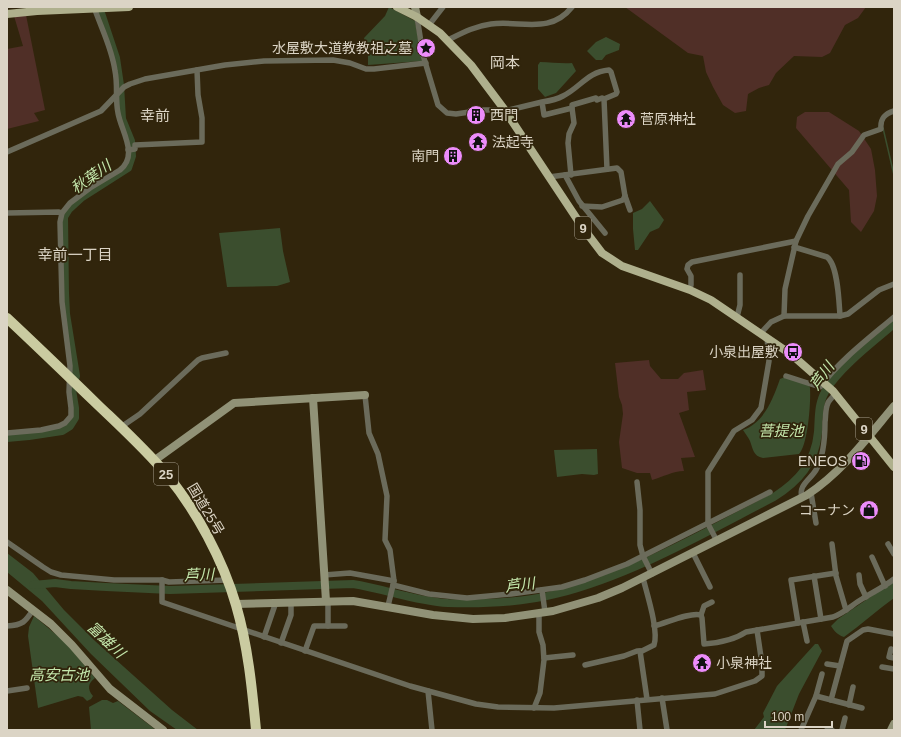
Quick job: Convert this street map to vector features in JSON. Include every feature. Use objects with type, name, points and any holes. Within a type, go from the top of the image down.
[{"type":"highway","name":"国道25号","points":[[7,318],[155,460],[190,508],[208,538],[236,604],[250,673],[256,730]]},
{"type":"main road","points":[[11,11],[129,7]]},
{"type":"main road","name":"9","points":[[397,7],[429,25],[448,40],[466,58],[504,109],[549,178],[602,254],[622,266],[690,290],[711,300],[792,355],[834,393],[894,467]]},
{"type":"street","points":[[415,7],[426,63],[438,105],[447,113],[456,114],[483,110],[508,110],[542,102],[562,96],[590,75],[609,70],[617,92],[616,94],[604,99],[602,98],[597,100],[596,98],[584,101],[572,105],[572,108],[544,115],[542,102]]},
{"type":"street","points":[[429,25],[443,7]]},
{"type":"street","points":[[448,40],[463,32],[481,26],[493,24],[531,25],[553,22],[563,16],[572,7]]},
{"type":"street","points":[[7,433],[41,430],[59,426],[65,423],[71,416],[69,392],[73,381],[63,308],[61,280],[60,227],[62,213],[70,203],[125,166],[127,161],[127,140],[118,115],[113,60],[94,8]]},
{"type":"street","points":[[7,152],[101,111],[107,107],[124,87],[137,81],[197,70],[264,61],[334,60],[350,62],[366,69],[426,63]]},
{"type":"street","points":[[128,150],[135,150],[135,145],[202,142],[202,118],[198,95],[197,70]]},
{"type":"street","points":[[604,99],[607,169]]},
{"type":"street","points":[[572,108],[574,123],[569,134],[568,175],[576,197],[605,233]]},
{"type":"street","points":[[784,316],[786,288],[795,244],[816,200],[838,164],[852,152],[864,135],[881,129],[882,118],[894,111]]},
{"type":"street","points":[[549,178],[615,168],[620,171],[625,196],[630,210]]},
{"type":"street","points":[[582,206],[602,207],[623,200],[625,196]]},
{"type":"street","points":[[7,213],[62,213]]},
{"type":"street","points":[[691,284],[691,276],[687,269],[688,265],[692,262],[795,244],[827,257],[831,261],[837,284],[840,316]]},
{"type":"street","points":[[737,317],[740,305],[740,275]]},
{"type":"street","points":[[717,541],[708,524],[708,472],[734,431],[752,420],[760,408],[769,361],[764,335],[771,322],[784,316],[840,316],[848,314],[880,290],[894,284]]},
{"type":"street","points":[[786,376],[820,387],[854,351],[894,317]]},
{"type":"street","points":[[121,427],[140,414],[198,360],[226,353]]},
{"type":"street","points":[[802,498],[801,491],[803,487],[820,463],[824,442],[826,408],[834,393]]},
{"type":"street","points":[[155,460],[234,403],[365,395],[369,433],[378,454],[387,496],[385,540],[390,550],[394,584],[388,606]]},
{"type":"street","points":[[313,398],[328,626]]},
{"type":"street","points":[[236,604],[327,601],[362,602],[433,615],[474,618],[505,618],[561,609],[598,598],[652,574],[811,493],[848,462],[894,406]]},
{"type":"street","points":[[637,482],[640,510],[640,545],[643,556],[652,574]]},
{"type":"street","points":[[324,577],[350,573],[429,594],[467,598],[497,596],[562,587],[621,567],[770,492]]},
{"type":"street","points":[[811,493],[816,523]]},
{"type":"street","points":[[7,542],[47,570],[61,575],[114,580],[169,582],[227,581]]},
{"type":"street","points":[[888,544],[894,554]]},
{"type":"street","points":[[839,545],[832,545],[839,589],[846,610]]},
{"type":"street","points":[[693,553],[710,586]]},
{"type":"street","points":[[872,557],[885,586]]},
{"type":"street","points":[[806,641],[791,580],[836,573]]},
{"type":"street","points":[[859,575],[860,584],[866,597]]},
{"type":"street","points":[[814,576],[821,619]]},
{"type":"street","points":[[585,665],[651,648],[654,645],[656,637],[643,578]]},
{"type":"street","points":[[712,602],[704,606],[700,615],[702,618],[704,644],[723,642],[741,636],[746,632],[837,615],[894,579]]},
{"type":"street","points":[[162,581],[162,602],[428,691],[476,704],[498,707],[534,708],[715,694],[755,681],[762,676],[763,671],[757,630]]},
{"type":"street","points":[[7,590],[51,624],[72,645],[110,689],[163,730]]},
{"type":"street","points":[[534,708],[540,692],[544,658],[544,645],[540,632],[542,590]]},
{"type":"street","points":[[264,637],[276,602]]},
{"type":"street","points":[[281,643],[291,615],[291,602]]},
{"type":"street","points":[[7,626],[25,622],[33,610]]},
{"type":"street","points":[[654,626],[687,615],[700,615]]},
{"type":"street","points":[[305,650],[314,626],[345,626]]},
{"type":"street","points":[[831,700],[847,641],[863,630],[868,629],[894,634]]},
{"type":"street","points":[[891,649],[889,657],[894,658]]},
{"type":"street","points":[[640,651],[647,699]]},
{"type":"street","points":[[544,658],[574,655]]},
{"type":"street","points":[[827,664],[840,666]]},
{"type":"street","points":[[882,667],[894,669]]},
{"type":"street","points":[[801,730],[816,696],[822,674]]},
{"type":"street","points":[[849,705],[853,687]]},
{"type":"street","points":[[7,691],[27,688]]},
{"type":"street","points":[[428,691],[432,730]]},
{"type":"street","points":[[816,696],[862,708]]},
{"type":"street","points":[[662,698],[667,730]]},
{"type":"street","points":[[637,700],[640,730]]},
{"type":"street","points":[[842,730],[845,718]]},
{"type":"street","points":[[891,730],[894,724]]},
{"type":"street","points":[[827,730],[832,730]]},
{"type":"shaded area","points":[[625,7],[866,7],[858,18],[845,25],[830,53],[822,57],[794,56],[776,73],[769,85],[748,94],[746,111],[735,113],[723,105],[706,72],[703,56],[688,53]]},
{"type":"shaded area","points":[[26,15],[45,110],[34,113],[39,121],[7,129],[7,49],[23,46],[14,16]]},
{"type":"shaded area","points":[[805,112],[829,112],[859,131],[871,149],[875,170],[877,196],[874,211],[861,232],[851,222],[849,190],[796,128],[797,117]]},
{"type":"shaded area","points":[[649,360],[650,366],[661,379],[678,379],[684,373],[703,370],[706,390],[687,392],[689,410],[679,413],[695,457],[681,458],[684,471],[672,473],[652,480],[650,473],[637,473],[622,468],[619,442],[623,414],[619,397],[615,363]]},
{"type":"water","points":[[389,7],[415,21],[422,61],[368,65],[368,54],[364,38],[385,16]]},
{"type":"water","points":[[606,37],[620,44],[619,50],[606,55],[602,60],[596,60],[587,51],[596,42]]},
{"type":"water","points":[[540,62],[572,63],[576,71],[556,93],[545,97],[538,89],[538,65]]},
{"type":"water","points":[[650,201],[664,220],[659,228],[650,232],[638,250],[635,250],[633,213],[642,209]]},
{"type":"water","points":[[280,228],[283,251],[290,282],[277,286],[227,287],[219,233]]},
{"type":"water","name":"菩提池","points":[[785,377],[809,385],[810,388],[810,403],[805,442],[799,454],[763,458],[755,454],[750,441],[743,430],[751,426],[763,415],[771,401],[780,379]]},
{"type":"water","points":[[597,449],[598,474],[557,477],[554,450]]},
{"type":"water","points":[[7,553],[33,573],[64,610],[95,641],[172,710],[198,730],[177,730],[150,711],[91,654],[42,601],[7,572]]},
{"type":"water","points":[[894,581],[894,598],[844,637],[833,630],[831,626],[838,619]]},
{"type":"water","name":"高安古池","points":[[34,616],[65,642],[95,678],[89,686],[93,696],[91,699],[87,701],[83,697],[78,696],[38,708],[28,636],[29,627]]},
{"type":"water","points":[[815,644],[818,644],[822,651],[799,694],[785,730],[754,730],[764,717],[763,713],[777,686]]},
{"type":"water","points":[[102,700],[107,700],[113,703],[118,701],[156,730],[91,730],[89,707]]},
{"type":"waterway","name":"秋葉川","points":[[7,438],[62,431],[70,426],[75,418],[72,390],[76,376],[66,314],[64,217],[69,209],[81,198],[128,168],[132,156],[131,141],[122,119],[120,85],[116,58],[99,7]]},
{"type":"waterway","points":[[883,128],[894,175]]},
{"type":"waterway","name":"芦川","points":[[33,585],[55,583],[170,590],[353,584],[424,600],[448,603],[488,603],[529,599],[556,594],[584,586],[612,576],[667,552],[783,491],[798,478],[809,462],[813,453],[818,432],[820,405],[826,390],[832,381],[848,364],[894,324]]},
{"type":"place","name":"水屋敷大道教教祖之墓","points":[[426,48]]},
{"type":"place","name":"西門","points":[[476,115]]},
{"type":"place","name":"菅原神社","points":[[626,119]]},
{"type":"place","name":"法起寺","points":[[478,142]]},
{"type":"place","name":"南門","points":[[453,156]]},
{"type":"place","name":"小泉出屋敷","points":[[793,352]]},
{"type":"place","name":"ENEOS","points":[[861,461]]},
{"type":"place","name":"コーナン","points":[[869,510]]},
{"type":"place","name":"小泉神社","points":[[702,663]]},
{"type":"district","name":"岡本","points":[[505,63]]},
{"type":"district","name":"幸前","points":[[155,116]]},
{"type":"district","name":"幸前一丁目","points":[[75,255]]},
{"type":"water label","name":"富雄川","points":[[106,640]]}]
